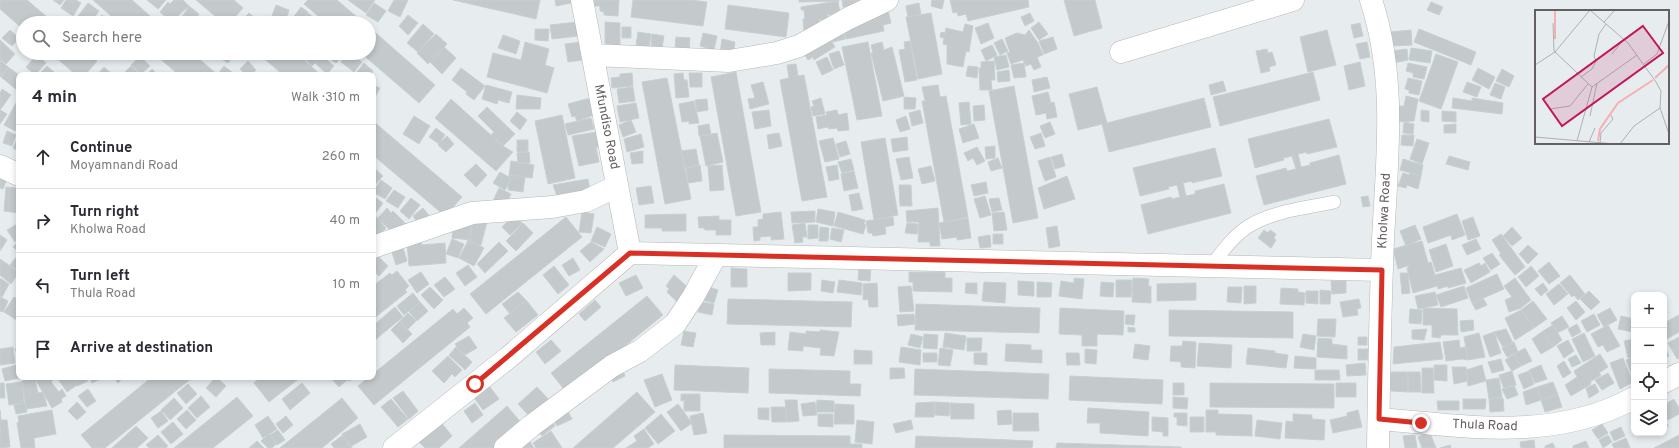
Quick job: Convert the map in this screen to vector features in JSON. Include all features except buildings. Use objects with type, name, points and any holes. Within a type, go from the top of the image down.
[{"type":"street","name":"Mfundiso Road","points":[[582,0],[630,253]]},
{"type":"street","points":[[593,55],[729,61],[770,55],[799,46],[849,18],[887,0]]},
{"type":"street","points":[[1121,52],[1293,0]]},
{"type":"street","name":"Kholwa Road","points":[[1371,0],[1384,57],[1389,107],[1382,270],[1378,448]]},
{"type":"street","points":[[0,166],[16,174]]},
{"type":"street","points":[[376,246],[472,213],[552,207],[586,201],[617,186]]},
{"type":"street","points":[[394,448],[509,357],[630,253],[1382,270]]},
{"type":"street","points":[[505,448],[531,426],[612,366],[640,352],[676,324],[716,255]]},
{"type":"street","points":[[1667,380],[1679,374]]},
{"type":"street","name":"Thula Road","points":[[1379,419],[1514,428],[1558,424],[1612,410],[1631,400]]},
{"type":"lane","points":[[1211,266],[1230,243],[1249,226],[1271,217],[1334,202]]},
{"type":"route","points":[[475,384],[509,357],[630,253],[1382,270],[1379,419],[1421,423]]}]
